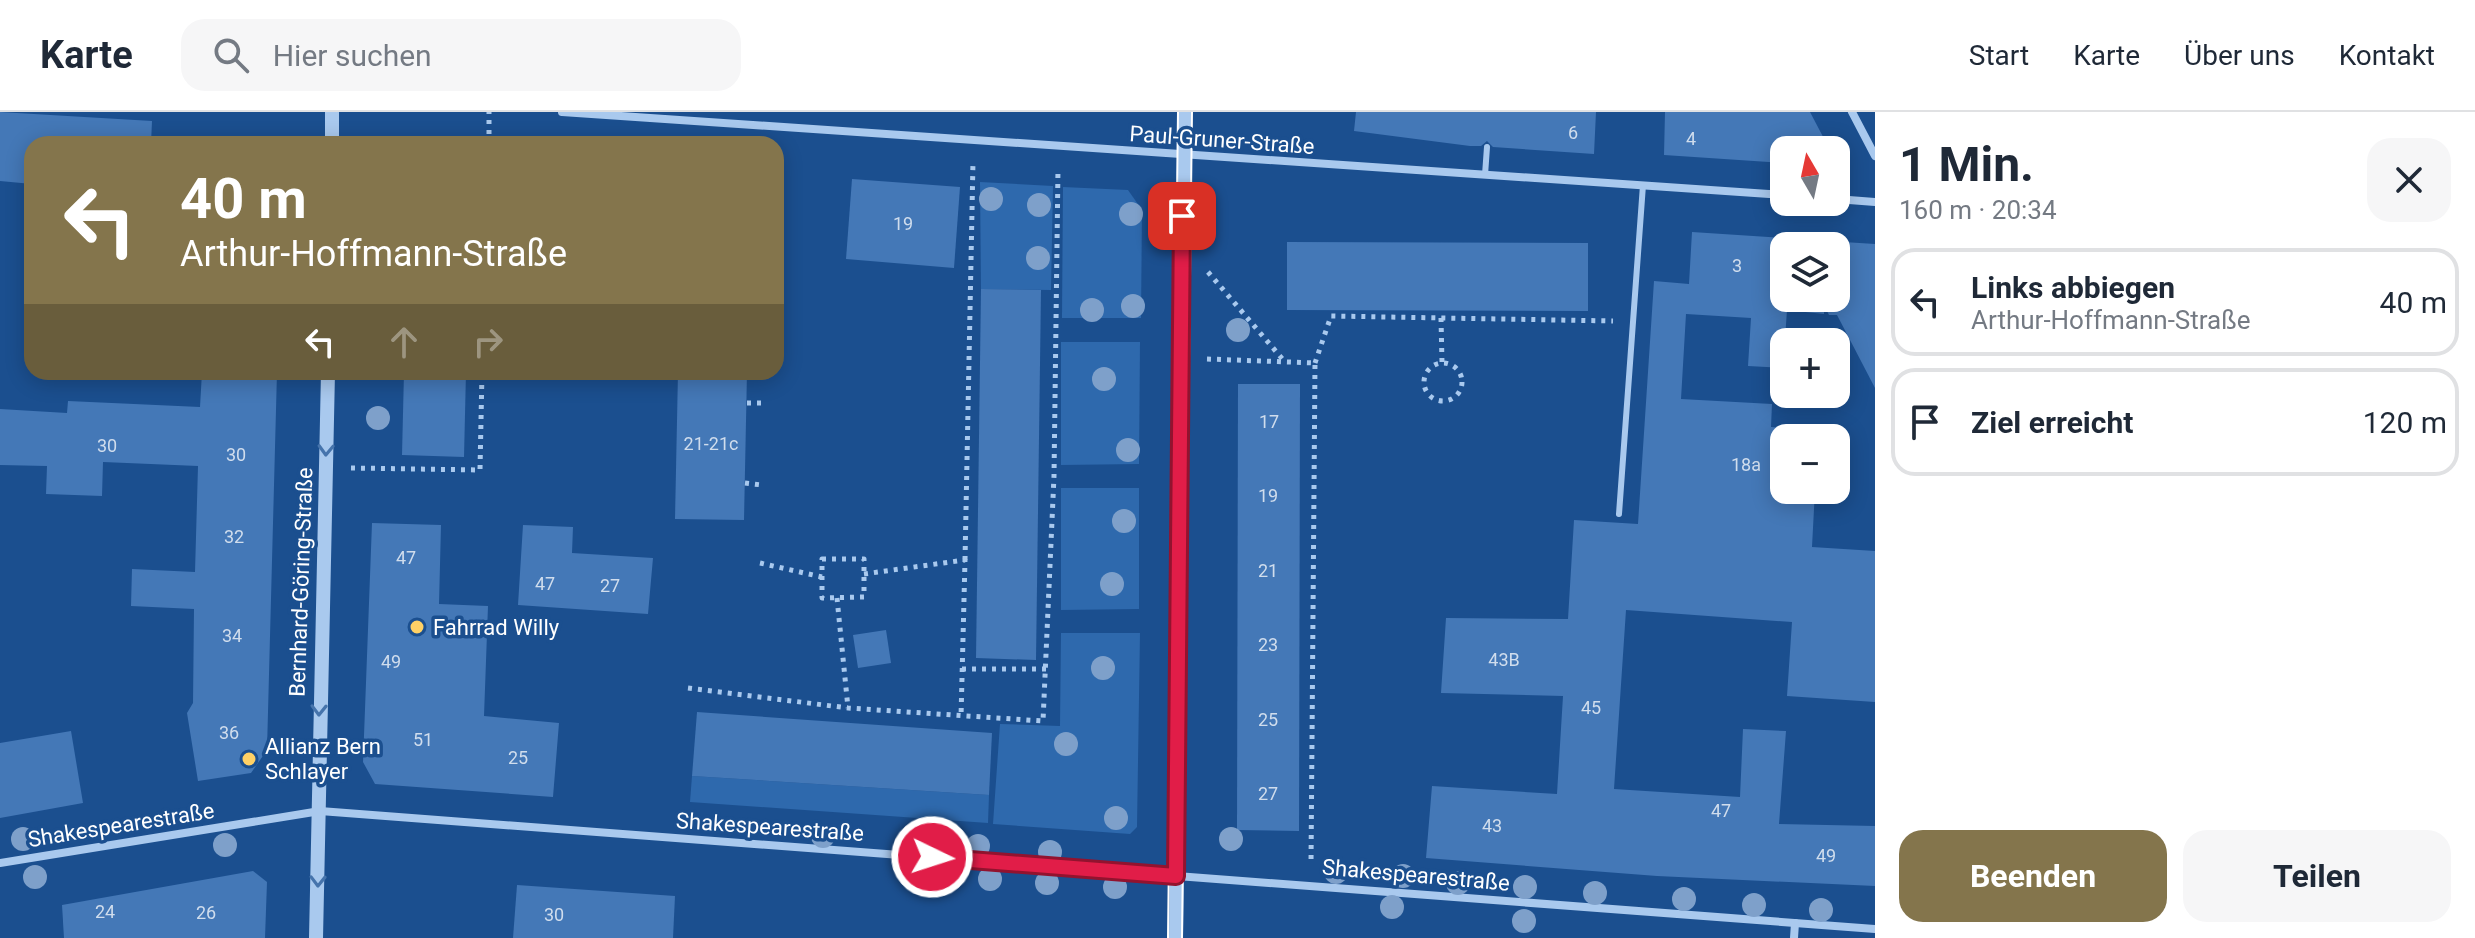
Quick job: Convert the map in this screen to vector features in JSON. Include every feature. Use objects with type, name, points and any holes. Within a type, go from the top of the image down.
[{"type":"street","points":[[332,112],[332,136]]},
{"type":"street","name":"Paul-Gruner-Straße","points":[[562,112],[1770,194]]},
{"type":"street","points":[[1176,938],[1185,112]]},
{"type":"street","points":[[1852,112],[1875,156]]},
{"type":"street","points":[[1850,200],[1875,202]]},
{"type":"street","name":"Bernhard-Göring-Straße","points":[[316,938],[328,380]]},
{"type":"street","name":"Shakespearestraße","points":[[0,863],[320,811],[1875,929]]},
{"type":"street","points":[[1794,938],[1795,923]]},
{"type":"lane","points":[[1485,175],[1487,147]]},
{"type":"lane","points":[[1619,514],[1643,185]]},
{"type":"path","points":[[489,112],[489,136]]},
{"type":"path","points":[[961,717],[973,140]]},
{"type":"path","points":[[688,688],[848,708],[1043,721],[1054,461],[1058,147]]},
{"type":"path","points":[[1199,260],[1286,362]]},
{"type":"path","points":[[1310,885],[1315,363],[1331,316],[1603,321]]},
{"type":"path","points":[[1441,318],[1442,363]]},
{"type":"path","points":[[1181,358],[1315,363]]},
{"type":"path","points":[[1442,363],[1458,369],[1462,380],[1459,392],[1451,400],[1432,397],[1424,380],[1430,368],[1442,363]]},
{"type":"path","points":[[326,468],[480,470],[482,380]]},
{"type":"path","points":[[747,403],[765,403]]},
{"type":"path","points":[[745,483],[762,485]]},
{"type":"path","points":[[822,559],[864,559],[864,574],[864,597],[822,598],[822,559]]},
{"type":"path","points":[[864,574],[965,560]]},
{"type":"path","points":[[760,563],[822,577]]},
{"type":"path","points":[[837,598],[848,708]]},
{"type":"path","points":[[962,669],[1046,669]]},
{"type":"shaded area","points":[[980,182],[1053,186],[1051,290],[981,289]]},
{"type":"shaded area","points":[[1063,187],[1128,190],[1142,210],[1141,318],[1062,318]]},
{"type":"shaded area","points":[[1061,342],[1140,342],[1139,464],[1061,465]]},
{"type":"shaded area","points":[[1061,488],[1139,488],[1139,609],[1061,610]]},
{"type":"shaded area","points":[[1061,633],[1140,633],[1137,827],[1130,834],[993,824],[1000,724],[1060,726]]},
{"type":"shaded area","points":[[692,776],[989,795],[988,823],[690,802]]},
{"type":"building","points":[[0,112],[152,121],[151,136],[24,136],[24,183],[0,181]]},
{"type":"building","points":[[1356,112],[1596,112],[1594,154],[1493,147],[1487,141],[1481,146],[1470,146],[1354,131]]},
{"type":"building","points":[[1665,112],[1810,112],[1823,136],[1770,136],[1770,162],[1664,155]]},
{"type":"building","points":[[852,179],[960,187],[954,268],[846,259]]},
{"type":"building","points":[[1692,232],[1770,237],[1770,312],[1787,312],[1786,328],[1770,328],[1770,367],[1748,366],[1751,318],[1686,314],[1681,399],[1770,404],[1770,504],[1814,504],[1812,547],[1875,551],[1875,702],[1787,696],[1792,622],[1626,610],[1614,789],[1740,797],[1743,729],[1786,731],[1779,824],[1875,826],[1875,886],[1657,876],[1426,858],[1432,786],[1557,794],[1563,696],[1441,693],[1446,618],[1568,619],[1574,520],[1638,524],[1654,281],[1689,284]]},
{"type":"building","points":[[1287,242],[1588,243],[1588,311],[1287,310]]},
{"type":"building","points":[[1850,242],[1875,244],[1875,388],[1850,340],[1850,328],[1844,328],[1837,315],[1829,315],[1828,312],[1850,312]]},
{"type":"building","points":[[981,289],[1041,290],[1036,660],[976,658]]},
{"type":"building","points":[[202,380],[277,380],[267,750],[251,773],[198,781],[187,713],[193,703],[194,609],[131,606],[132,569],[195,572],[198,466],[103,462],[102,496],[46,494],[47,466],[0,465],[0,409],[67,413],[68,401],[200,407]]},
{"type":"building","points":[[404,380],[466,380],[464,457],[402,455]]},
{"type":"building","points":[[678,380],[747,380],[744,520],[675,519]]},
{"type":"building","points":[[1238,384],[1300,384],[1299,831],[1237,830]]},
{"type":"building","points":[[372,523],[441,525],[439,604],[488,606],[484,716],[559,723],[553,797],[375,784],[363,762]]},
{"type":"building","points":[[523,525],[573,527],[572,553],[653,558],[648,614],[518,605]]},
{"type":"building","points":[[886,630],[891,663],[858,668],[853,635]]},
{"type":"building","points":[[697,712],[992,733],[989,795],[692,776]]},
{"type":"building","points":[[71,731],[83,803],[0,818],[0,743]]},
{"type":"building","points":[[253,871],[267,882],[265,938],[64,938],[62,905]]},
{"type":"building","points":[[517,885],[675,896],[673,938],[513,938]]},
{"type":"tram line","points":[[1168,938],[1178,112]]},
{"type":"tram line","points":[[1182,938],[1192,112]]},
{"type":"place","name":"Fahrrad Willy","points":[[417,627]]},
{"type":"place","name":"Allianz Bern Schlayer","points":[[249,759]]},
{"type":"route","points":[[932,857],[1176,876],[1182,216]]}]
